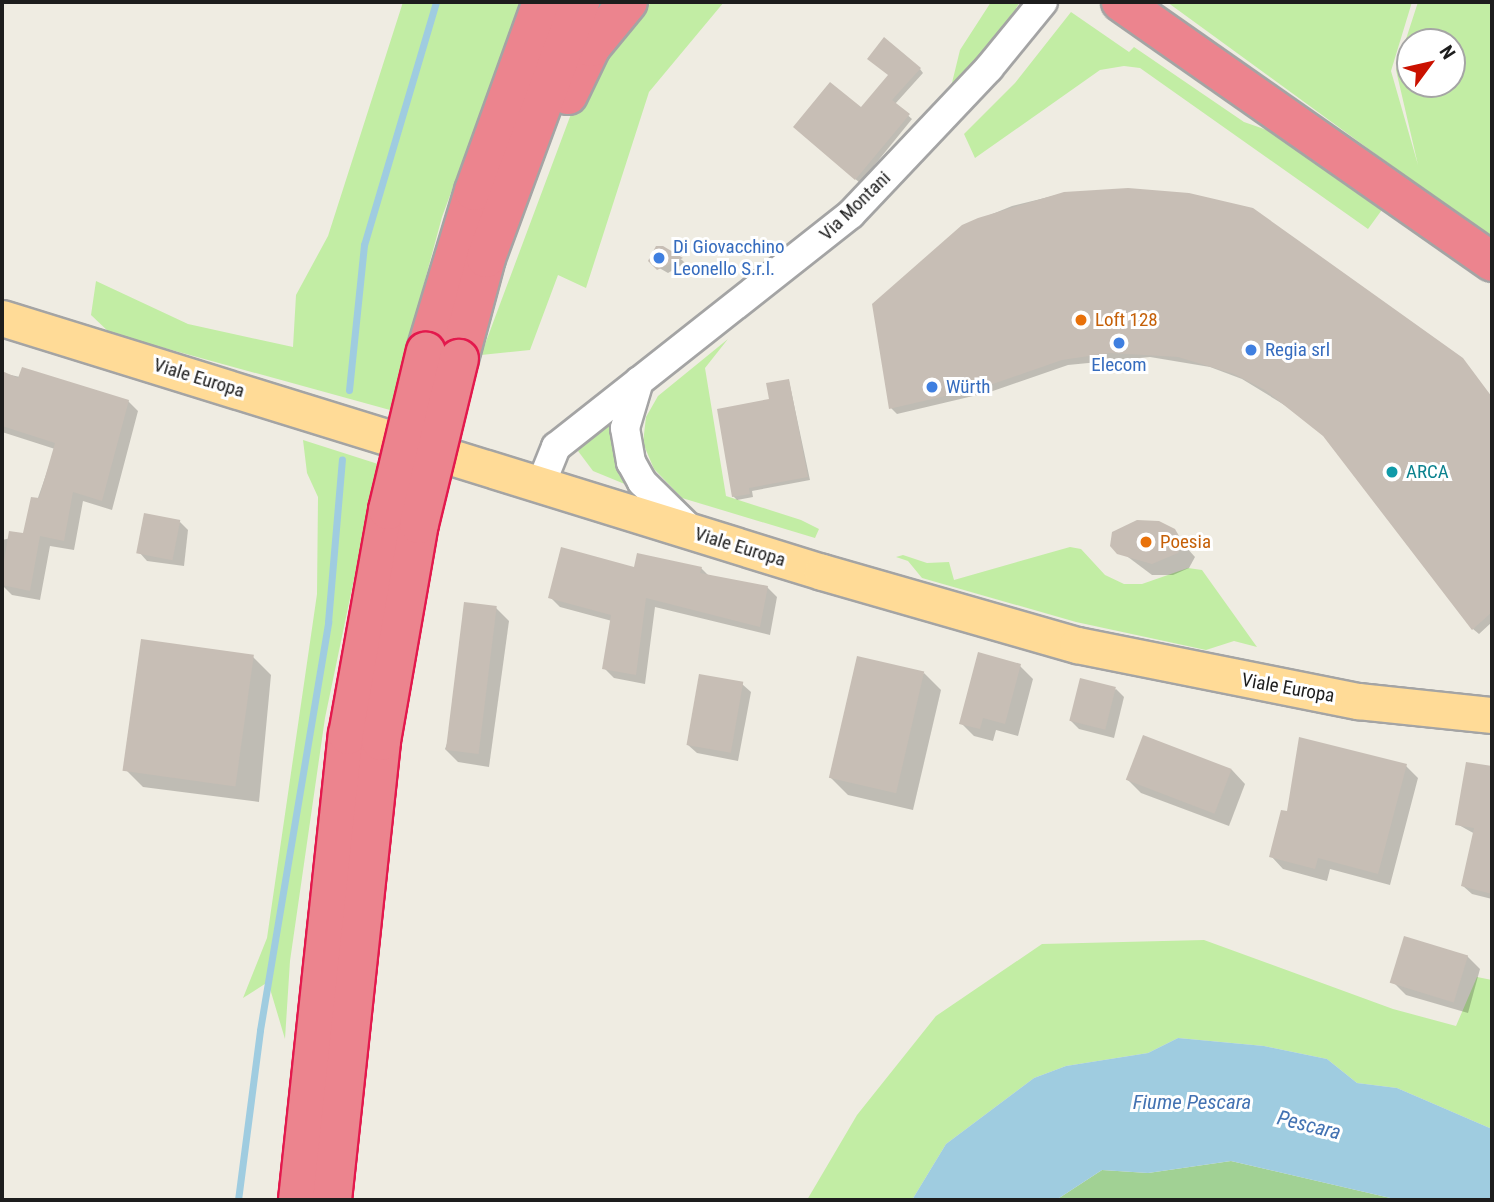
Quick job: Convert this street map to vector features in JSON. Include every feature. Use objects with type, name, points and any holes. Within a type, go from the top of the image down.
[{"type":"highway","points":[[332,1200],[381,741],[419,524],[442,355],[474,191],[542,2]]},
{"type":"highway","points":[[298,1200],[348,735],[388,510],[442,355],[486,258],[580,2]]},
{"type":"highway","points":[[522,157],[553,130],[591,47],[628,2]]},
{"type":"highway","points":[[1121,2],[1492,262]]},
{"type":"main road","name":"Viale Europa","points":[[2,318],[944,608],[1140,660],[1358,701],[1492,715]]},
{"type":"street","name":"Via Montani","points":[[541,484],[556,447],[851,214],[989,68],[1038,7]]},
{"type":"street","points":[[639,381],[625,428],[631,463],[642,482],[693,532]]},
{"type":"green space","points":[[403,2],[521,2],[442,217],[390,410],[110,333],[91,315],[96,281],[188,324],[293,347],[296,295],[328,236]]},
{"type":"green space","points":[[652,2],[724,2],[649,92],[586,288],[558,275],[530,350],[481,355],[577,98],[617,36]]},
{"type":"green space","points":[[991,2],[1020,2],[1016,8],[1020,11],[950,91],[960,50]]},
{"type":"green space","points":[[1167,2],[1412,2],[1404,28],[1396,28],[1396,55],[1391,71],[1396,98],[1399,98],[1418,165],[1402,98],[1466,98],[1466,28],[1410,28],[1418,2],[1492,2],[1492,239]]},
{"type":"green space","points":[[1071,12],[1129,52],[1134,47],[1244,122],[1281,135],[1384,207],[1368,229],[1140,68],[1124,66],[1100,70],[975,158],[964,134],[1015,83]]},
{"type":"green space","points":[[728,339],[705,368],[726,496],[801,520],[819,529],[815,538],[682,498],[654,469],[643,443],[646,417],[658,396]]},
{"type":"green space","points":[[619,409],[632,487],[593,471],[578,451]]},
{"type":"green space","points":[[303,440],[378,464],[325,718],[290,961],[285,1039],[268,982],[243,998],[267,938],[317,594],[318,497],[307,473]]},
{"type":"green space","points":[[1070,547],[1081,549],[1105,575],[1124,584],[1142,584],[1188,568],[1202,570],[1257,647],[1234,641],[1206,650],[1076,622],[922,578],[908,561],[896,557],[903,555],[927,563],[949,562],[954,580]]},
{"type":"green space","points":[[1204,940],[1393,1009],[1456,1026],[1477,977],[1492,980],[1492,1129],[1397,1088],[1357,1083],[1327,1059],[1264,1046],[1178,1038],[1148,1053],[1066,1066],[1034,1078],[946,1144],[912,1200],[807,1200],[857,1115],[936,1016],[1042,944]]},
{"type":"green space","points":[[1231,1161],[1399,1200],[1056,1200],[1102,1170],[1148,1173]]},
{"type":"water","name":"Fiume Pescara","points":[[1178,1038],[1264,1046],[1327,1059],[1357,1083],[1397,1088],[1492,1129],[1492,1200],[1399,1200],[1231,1161],[1148,1173],[1102,1170],[1056,1200],[912,1200],[946,1144],[1034,1078],[1066,1066],[1148,1053]]},
{"type":"building","points":[[884,37],[921,68],[892,100],[910,114],[855,180],[793,127],[830,82],[861,107],[888,75],[867,59]]},
{"type":"building","points":[[1128,188],[1189,193],[1253,208],[1463,358],[1492,397],[1492,612],[1472,630],[1323,436],[1265,390],[1234,374],[1178,357],[1110,353],[1062,360],[984,387],[889,409],[872,304],[962,225],[1064,192]]},
{"type":"building","points":[[656,246],[663,246],[683,258],[657,270],[648,261]]},
{"type":"building","points":[[22,367],[129,400],[102,501],[73,492],[64,541],[40,536],[30,591],[2,585],[9,531],[23,533],[31,497],[39,498],[55,443],[2,426],[2,371],[18,378]]},
{"type":"building","points":[[789,379],[808,477],[749,488],[750,494],[732,497],[717,409],[769,399],[766,383]]},
{"type":"building","points":[[144,513],[180,520],[172,560],[136,553]]},
{"type":"building","points":[[1137,520],[1159,521],[1175,529],[1183,543],[1178,553],[1152,564],[1117,554],[1110,546],[1112,532]]},
{"type":"building","points":[[561,547],[634,567],[637,553],[702,567],[700,573],[768,586],[760,627],[646,598],[636,675],[602,669],[611,615],[548,598]]},
{"type":"building","points":[[464,602],[497,606],[479,754],[446,750]]},
{"type":"building","points":[[141,639],[254,655],[235,787],[122,771]]},
{"type":"building","points":[[978,652],[1021,664],[1005,724],[983,718],[980,729],[959,724]]},
{"type":"building","points":[[857,656],[924,672],[896,793],[829,778]]},
{"type":"building","points":[[699,674],[743,682],[731,753],[686,745]]},
{"type":"building","points":[[1080,678],[1116,687],[1105,730],[1069,721]]},
{"type":"building","points":[[1143,735],[1232,769],[1214,814],[1126,780]]},
{"type":"building","points":[[1299,737],[1407,764],[1378,874],[1318,858],[1315,869],[1269,857],[1281,810],[1287,811]]},
{"type":"building","points":[[1466,762],[1492,766],[1492,894],[1461,886],[1474,828],[1455,825]]},
{"type":"building","points":[[1404,936],[1468,956],[1454,1002],[1390,983]]},
{"type":"waterway","points":[[349,390],[364,245],[436,2]]},
{"type":"waterway","points":[[238,1200],[260,1030],[328,622],[342,460]]},
{"type":"place","name":"Di Giovacchino Leonello S.r.l.","points":[[659,258]]},
{"type":"place","name":"Loft 128","points":[[1081,320]]},
{"type":"place","name":"Elecom","points":[[1119,343]]},
{"type":"place","name":"Regia srl","points":[[1251,350]]},
{"type":"place","name":"Würth","points":[[932,387]]},
{"type":"place","name":"ARCA","points":[[1392,472]]},
{"type":"place","name":"Poesia","points":[[1146,542]]},
{"type":"water label","name":"Pescara","points":[[1309,1125]]}]
